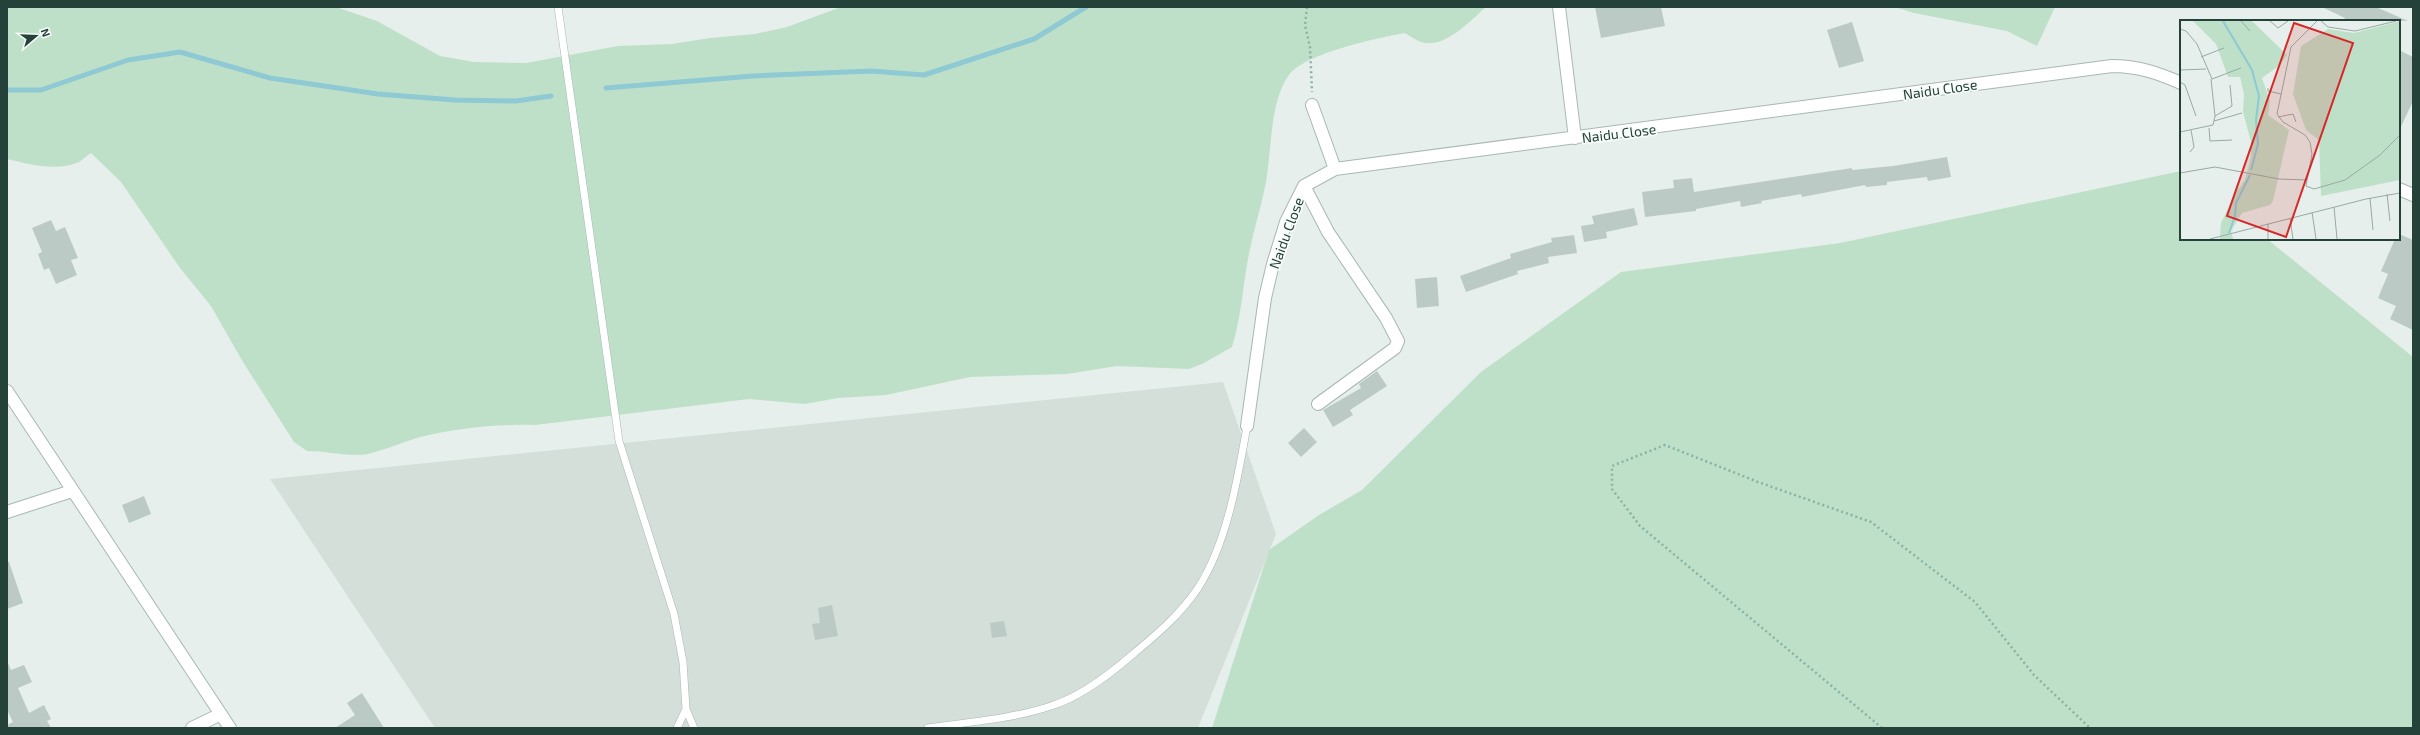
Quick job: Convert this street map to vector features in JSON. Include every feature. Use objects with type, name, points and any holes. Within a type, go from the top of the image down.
[{"type":"street","points":[[1560,7],[1576,138]]},
{"type":"street","name":"Naidu Close","points":[[1247,426],[1265,298],[1273,264],[1286,222],[1304,186],[1335,169],[2112,66],[2133,66],[2157,73],[2180,83]]},
{"type":"street","points":[[1312,105],[1335,169]]},
{"type":"street","points":[[1304,186],[1328,232],[1386,318],[1398,341],[1395,348],[1318,404]]},
{"type":"street","points":[[2400,189],[2413,195]]},
{"type":"street","points":[[7,391],[72,492],[131,576],[230,728]]},
{"type":"street","points":[[7,512],[72,492]]},
{"type":"street","points":[[192,728],[221,714]]},
{"type":"lane","points":[[558,7],[619,441],[674,614],[684,662],[686,709],[694,728]]},
{"type":"lane","points":[[928,728],[1028,712],[1052,706],[1086,688],[1120,666],[1153,638],[1186,604],[1199,587],[1210,564],[1228,517],[1247,426]]},
{"type":"lane","points":[[677,728],[686,709]]},
{"type":"path","points":[[1307,7],[1305,25],[1310,47],[1312,105]]},
{"type":"path","points":[[1882,728],[1640,526],[1612,489],[1612,466],[1664,445],[1758,482],[1871,522],[1975,602],[2034,675],[2090,728]]},
{"type":"shaded area","points":[[1223,382],[1276,534],[1198,728],[435,728],[270,479]]},
{"type":"green space","points":[[7,7],[336,7],[377,21],[440,56],[474,62],[526,63],[618,46],[672,44],[710,38],[755,34],[787,27],[841,7],[1486,7],[1465,26],[1448,38],[1439,42],[1421,42],[1405,33],[1326,53],[1297,67],[1289,75],[1278,99],[1274,114],[1265,187],[1250,249],[1238,323],[1232,347],[1204,363],[1189,369],[1117,366],[1067,374],[970,377],[886,395],[838,398],[805,404],[749,399],[535,425],[506,425],[461,429],[417,438],[368,454],[352,455],[307,451],[294,442],[243,362],[211,306],[180,268],[121,182],[91,153],[79,162],[70,165],[52,167],[7,159]]},
{"type":"green space","points":[[2055,7],[2037,46],[2007,31],[1914,13],[1898,8]]},
{"type":"green space","points":[[2180,171],[2180,240],[2268,240],[2413,357],[2413,728],[1212,728],[1269,550],[1319,515],[1362,490],[1481,372],[1621,272],[1840,243]]},
{"type":"building","points":[[1595,7],[1661,7],[1665,26],[1601,38]]},
{"type":"building","points":[[2322,7],[2376,7],[2408,21],[2344,20],[2345,18]]},
{"type":"building","points":[[1852,22],[1864,61],[1839,68],[1827,30]]},
{"type":"building","points":[[2400,50],[2413,57],[2413,101],[2400,129]]},
{"type":"building","points":[[1947,157],[1951,177],[1928,181],[1927,177],[1887,182],[1887,185],[1866,187],[1865,185],[1802,197],[1801,194],[1761,201],[1762,203],[1741,207],[1740,201],[1696,209],[1696,211],[1645,217],[1642,192],[1674,188],[1673,180],[1692,178],[1694,192],[1852,168],[1852,170],[1893,166]]},
{"type":"building","points":[[1634,208],[1638,225],[1606,232],[1607,238],[1584,242],[1581,226],[1594,224],[1592,216]]},
{"type":"building","points":[[51,220],[56,231],[65,227],[78,258],[71,260],[77,275],[56,284],[49,268],[44,270],[38,254],[42,252],[32,228]]},
{"type":"building","points":[[2400,234],[2413,240],[2413,330],[2390,319],[2396,306],[2378,298],[2388,274],[2381,271],[2395,240],[2400,240]]},
{"type":"building","points":[[1574,235],[1577,253],[1548,257],[1549,263],[1517,271],[1518,274],[1466,292],[1460,276],[1511,258],[1510,254],[1552,242],[1551,238]]},
{"type":"building","points":[[1437,277],[1439,306],[1417,308],[1415,279]]},
{"type":"building","points":[[1377,371],[1387,386],[1350,410],[1353,415],[1333,427],[1323,410],[1361,388],[1359,384]]},
{"type":"building","points":[[1304,428],[1317,442],[1301,457],[1288,443]]},
{"type":"building","points":[[144,496],[151,514],[129,523],[122,505]]},
{"type":"building","points":[[7,562],[9,562],[23,603],[7,609]]},
{"type":"building","points":[[832,605],[838,636],[815,640],[812,624],[820,623],[818,608]]},
{"type":"building","points":[[1004,621],[1007,636],[992,638],[990,623]]},
{"type":"building","points":[[7,661],[11,670],[24,665],[32,682],[18,688],[29,713],[44,705],[51,719],[47,721],[51,728],[7,728],[7,725],[13,722],[7,710]]},
{"type":"building","points":[[362,693],[384,728],[335,728],[355,715],[347,703]]},
{"type":"waterway","points":[[606,88],[753,76],[871,71],[924,75],[1034,39],[1086,7]]},
{"type":"waterway","points":[[7,90],[41,90],[128,60],[180,52],[270,78],[378,94],[455,100],[516,101],[551,96]]}]
